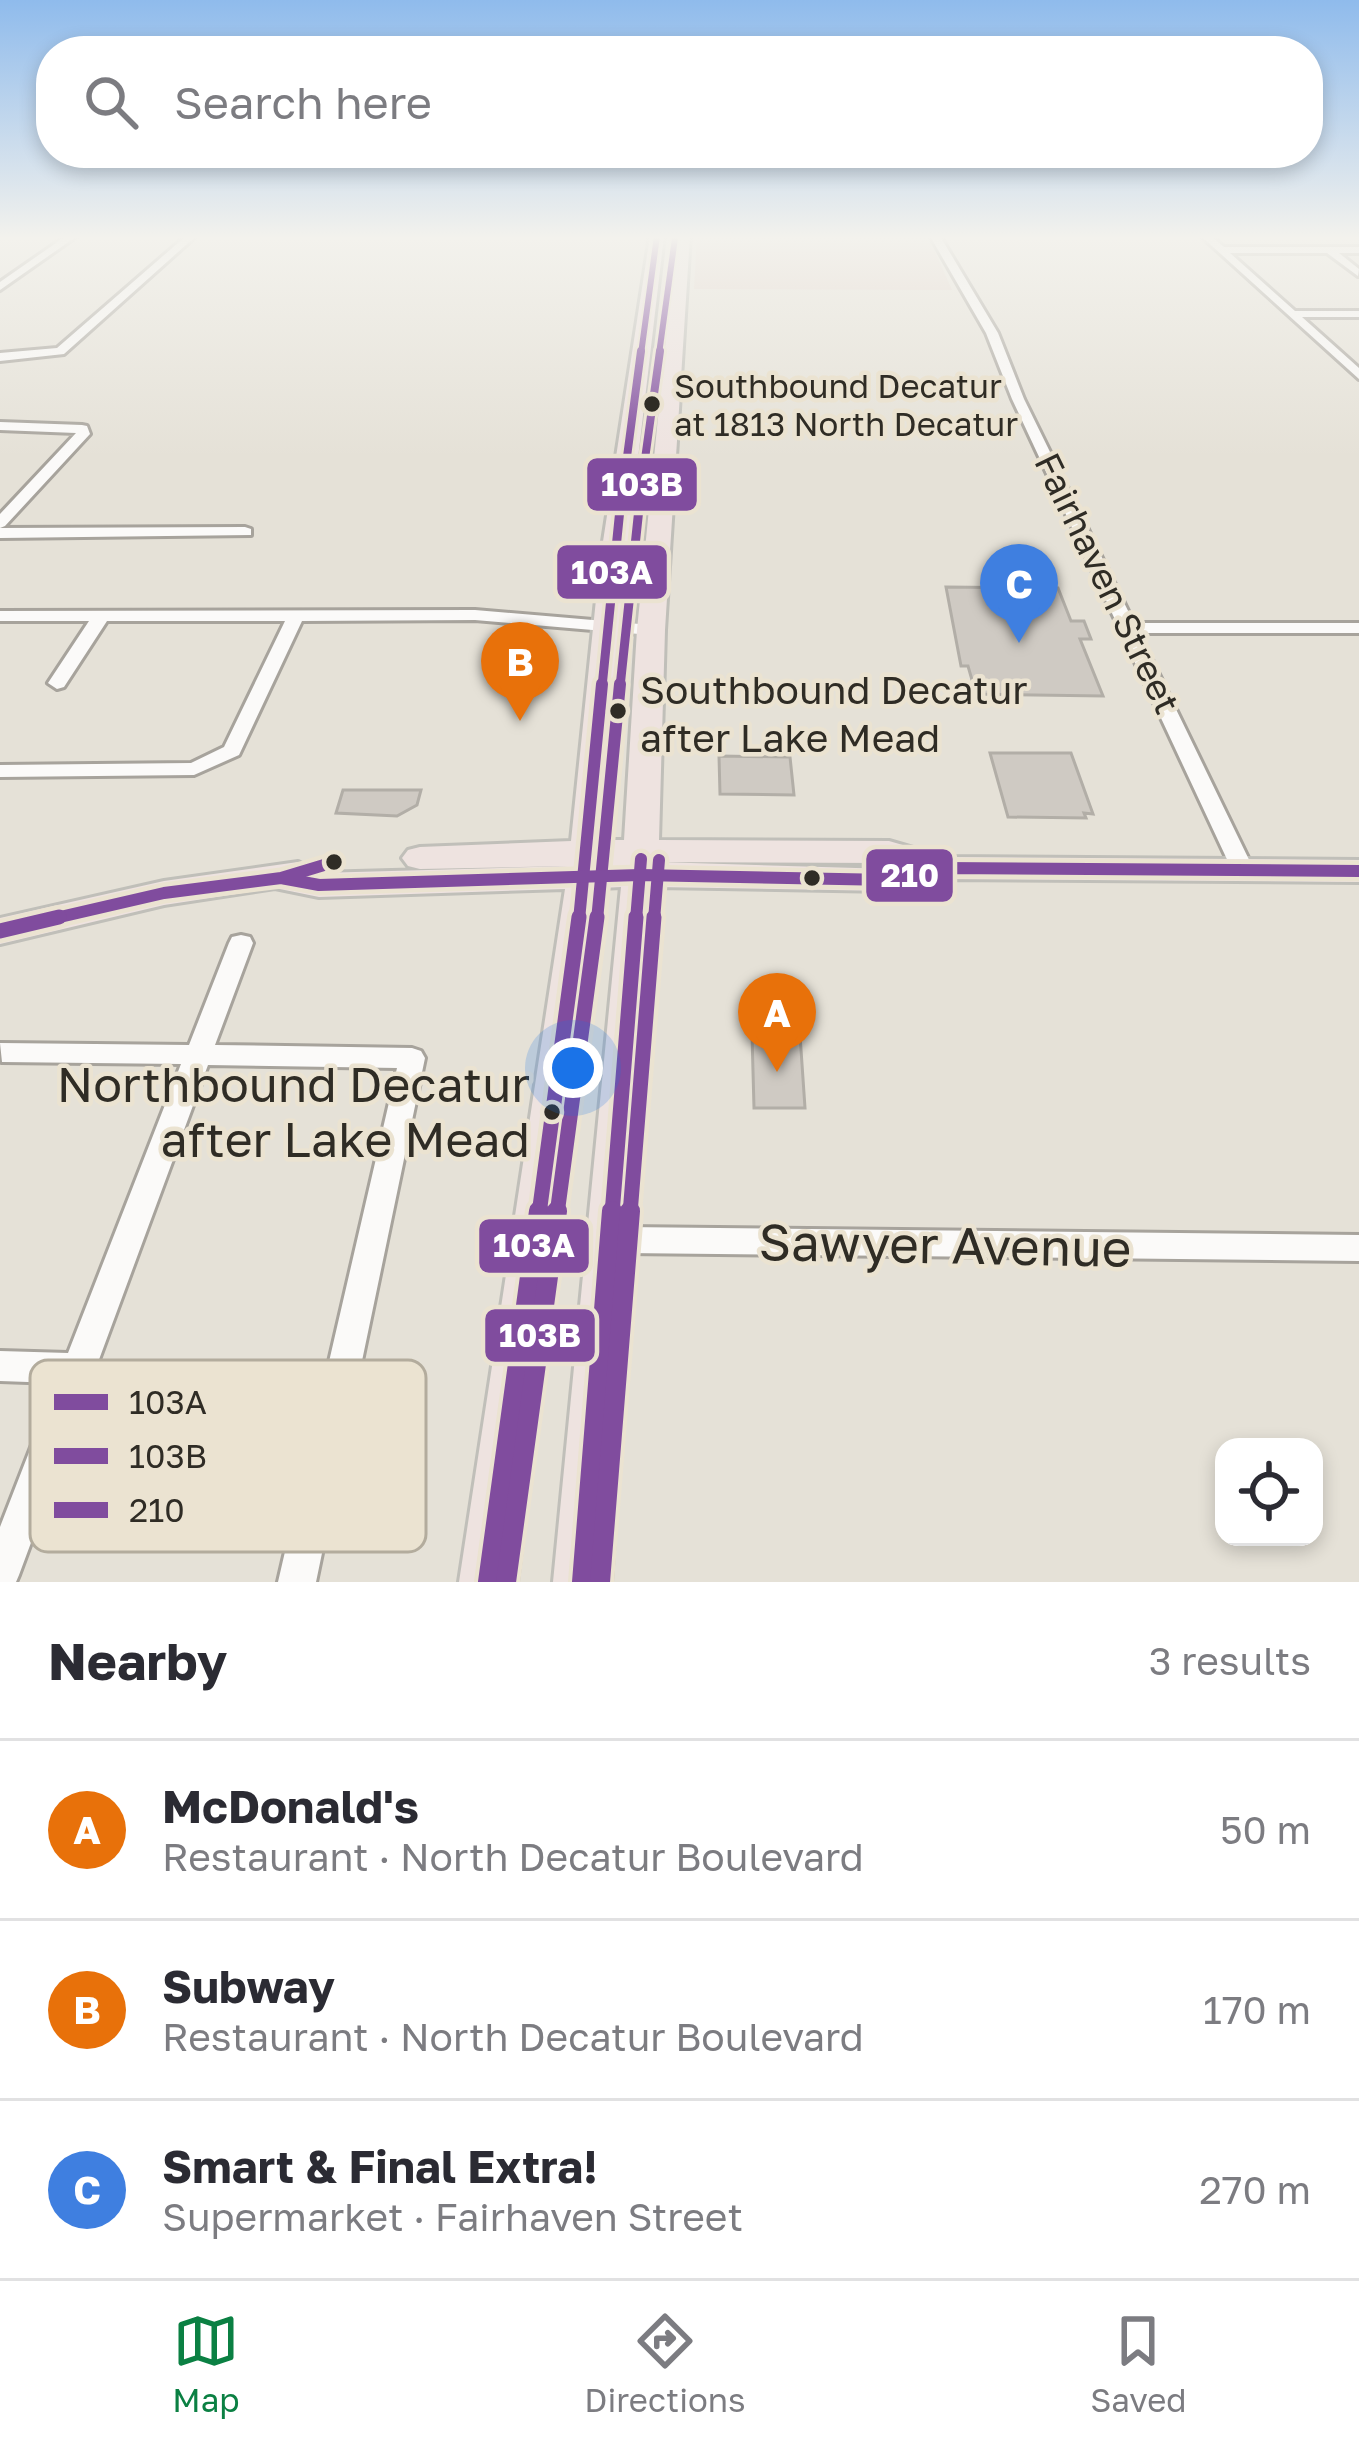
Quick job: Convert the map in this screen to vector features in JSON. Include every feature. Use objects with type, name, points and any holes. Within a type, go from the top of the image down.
[{"type":"main road","points":[[488,1582],[586,863],[624,475],[647,310]]},
{"type":"main road","points":[[582,1582],[606,1240],[641,862],[650,630],[677,310]]},
{"type":"main road","points":[[640,365],[671,365]]},
{"type":"main road","points":[[624,475],[665,475]]},
{"type":"main road","points":[[0,932],[164,893],[281,878],[319,884],[586,863],[641,862],[890,880],[942,868],[1359,871]]},
{"type":"street","points":[[0,357],[60,351],[107,310]]},
{"type":"street","name":"Fairhaven Street","points":[[978,310],[1243,870]]},
{"type":"street","points":[[1287,310],[1359,375]]},
{"type":"street","points":[[1292,314],[1359,314]]},
{"type":"street","points":[[0,425],[82,429],[83,434],[0,523]]},
{"type":"street","points":[[0,533],[245,532]]},
{"type":"street","points":[[57,683],[102,615]]},
{"type":"street","points":[[0,771],[194,770],[216,761],[232,751],[296,615]]},
{"type":"street","points":[[0,616],[475,615],[650,630]]},
{"type":"street","points":[[1131,628],[1359,628]]},
{"type":"street","points":[[85,1360],[242,943]]},
{"type":"street","points":[[2,1052],[412,1058],[346,1360]]},
{"type":"street","name":"Sawyer Avenue","points":[[532,1239],[1359,1248]]},
{"type":"street","points":[[0,1366],[30,1367]]},
{"type":"street","points":[[0,1575],[30,1500]]},
{"type":"street","points":[[297,1582],[304,1552]]},
{"type":"building","points":[[946,587],[1058,588],[1071,621],[1084,621],[1091,639],[1080,639],[1103,696],[976,694],[968,666],[961,666]]},
{"type":"building","points":[[990,753],[1071,753],[1093,814],[1084,813],[1086,818],[1008,817]]},
{"type":"building","points":[[719,756],[790,757],[794,795],[720,794]]},
{"type":"building","points":[[343,790],[421,790],[417,805],[397,816],[336,813]]},
{"type":"building","points":[[752,1034],[800,1035],[805,1108],[754,1108]]},
{"type":"transit line","name":"103A","points":[[488,1582],[585,875],[613,561],[647,310]]},
{"type":"transit line","name":"103B","points":[[506,1582],[603,877],[631,563],[665,310]]},
{"type":"transit line","name":"103A","points":[[582,1582],[641,859]]},
{"type":"transit line","name":"103B","points":[[600,1582],[659,860]]},
{"type":"transit line","name":"210","points":[[0,931],[164,893],[281,878],[334,862]]},
{"type":"transit line","name":"210","points":[[281,878],[319,885],[640,875],[890,880],[942,868],[1359,871]]},
{"type":"place","name":"Southbound Decatur at 1813 North Decatur","points":[[652,404]]},
{"type":"place","name":"Smart & Final Extra!","points":[[1019,643]]},
{"type":"place","name":"Southbound Decatur after Lake Mead","points":[[618,711]]},
{"type":"place","name":"Subway","points":[[520,721]]},
{"type":"place","name":"McDonald's","points":[[777,1072]]},
{"type":"place","name":"Northbound Decatur after Lake Mead","points":[[552,1112]]}]
